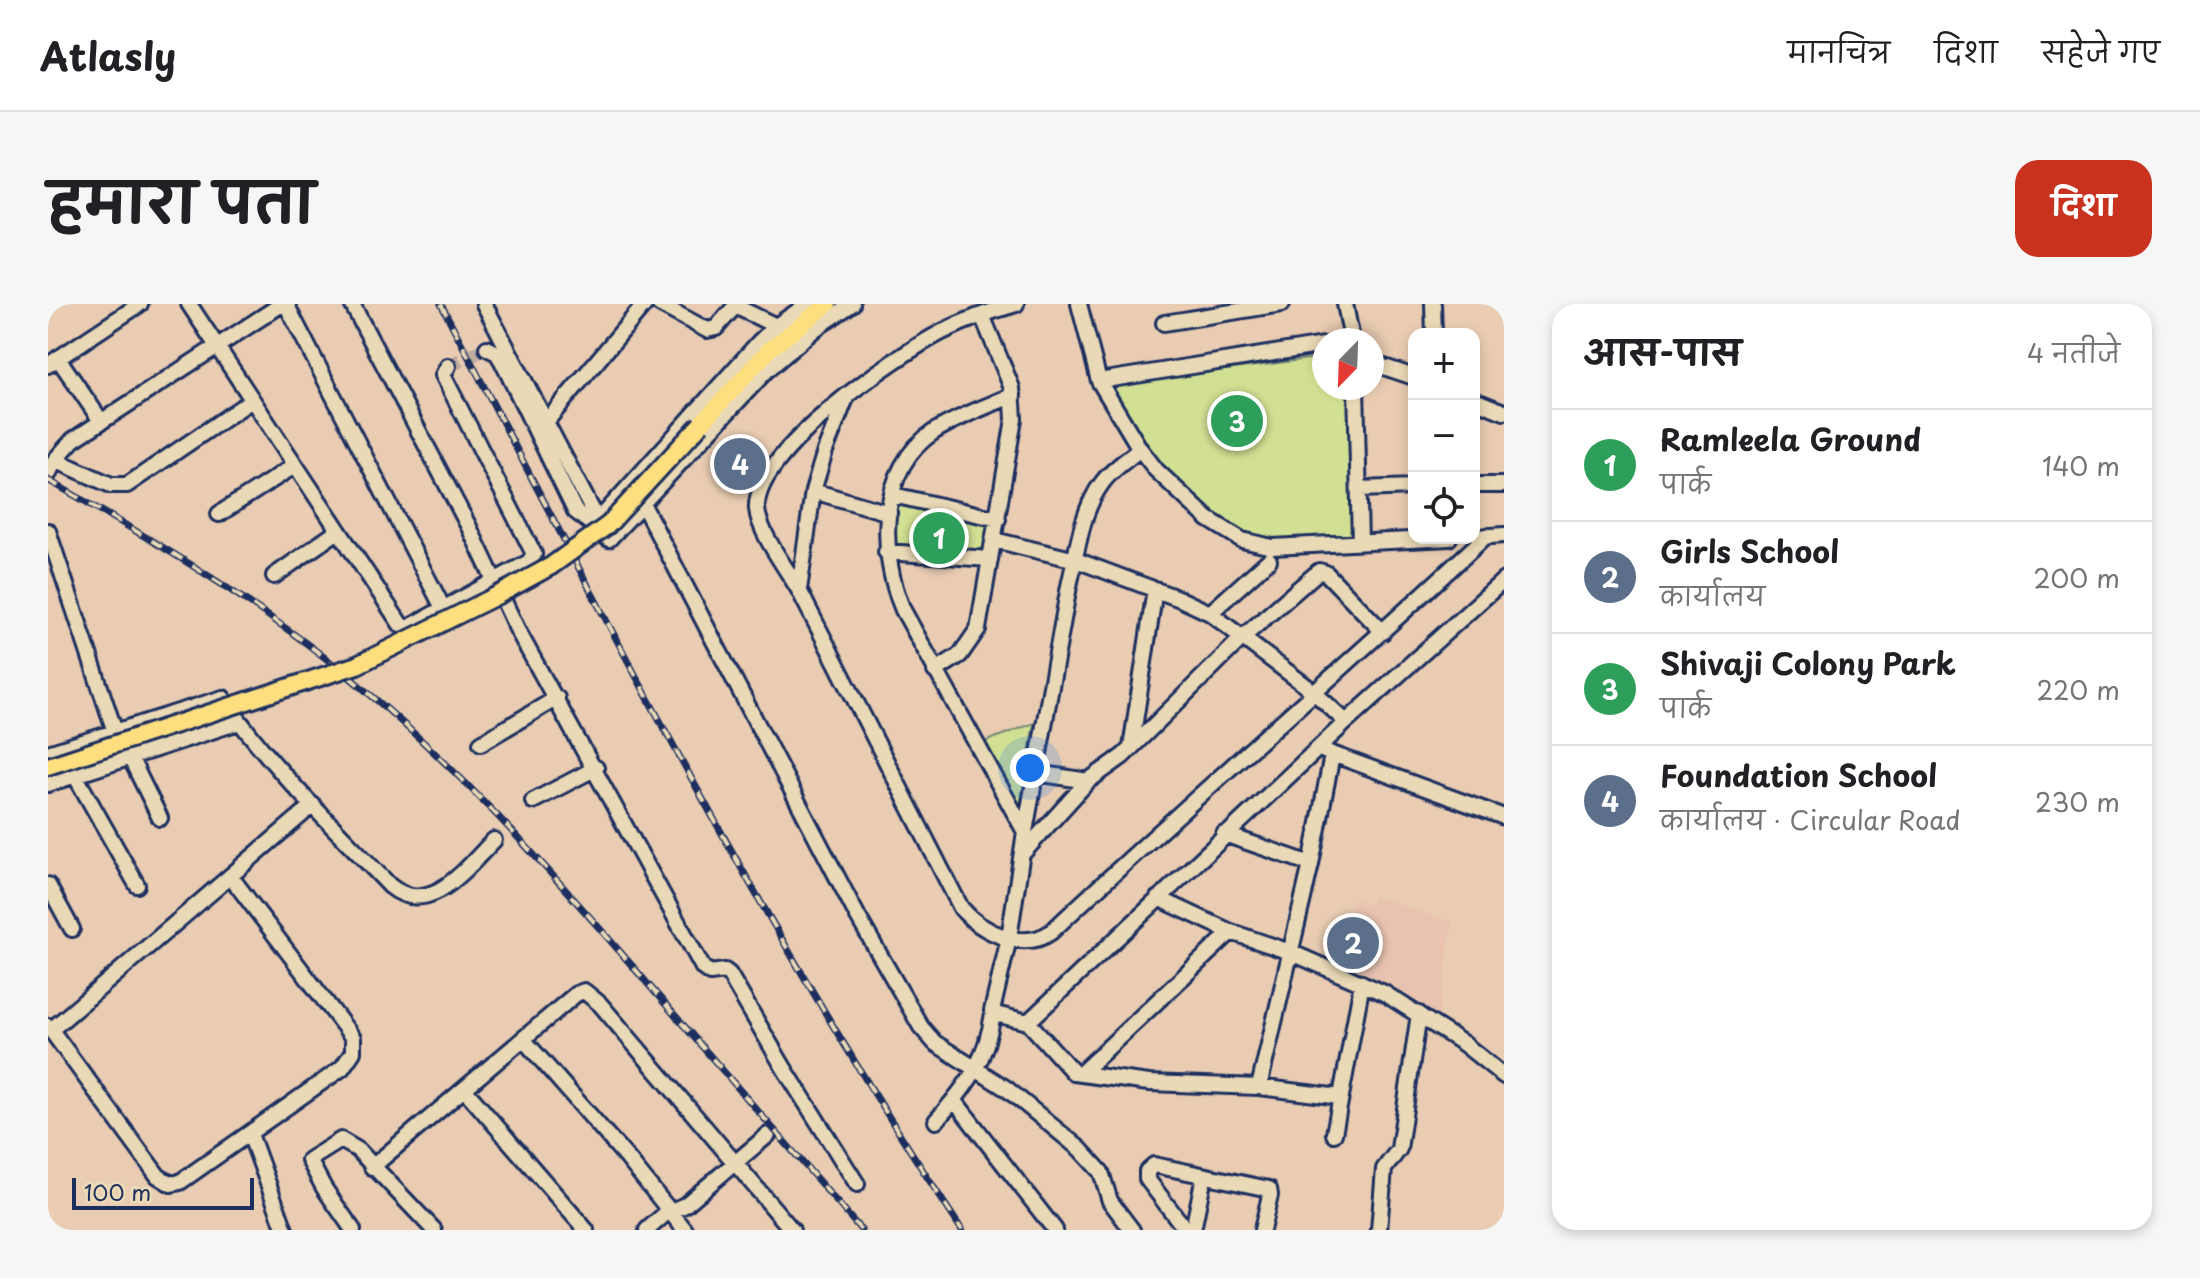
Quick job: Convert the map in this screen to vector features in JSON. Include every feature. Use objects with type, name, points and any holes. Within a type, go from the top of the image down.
[{"type":"main road","points":[[48,766],[357,665],[551,566],[608,525],[770,349],[828,304]]},
{"type":"street","points":[[101,421],[53,361],[140,304]]},
{"type":"street","points":[[189,304],[403,627],[412,628],[533,558],[534,550],[443,375],[448,366]]},
{"type":"street","points":[[48,475],[67,445],[284,304],[444,610]]},
{"type":"street","points":[[352,304],[449,488],[518,631],[596,768],[703,968],[712,974],[725,971],[729,974],[857,1184]]},
{"type":"street","points":[[484,304],[609,539],[766,371],[815,329],[852,304]]},
{"type":"street","points":[[545,423],[645,304]]},
{"type":"street","points":[[659,304],[707,330],[716,328],[736,305],[776,326]]},
{"type":"street","points":[[487,348],[497,353],[502,361],[575,511],[589,522],[598,521],[776,326],[808,304]]},
{"type":"street","points":[[1016,304],[942,332],[911,350],[846,397],[815,422],[780,458],[763,485],[757,508],[762,526],[799,590],[961,908],[980,925],[1009,938],[1031,941],[1051,932],[1155,833],[1383,632],[1472,544]]},
{"type":"street","points":[[1079,304],[1099,381],[1156,470],[1208,519],[1242,540],[1280,547],[1408,540]]},
{"type":"street","points":[[1164,323],[1282,304]]},
{"type":"street","points":[[1345,304],[1350,328]]},
{"type":"street","points":[[1433,304],[1434,328]]},
{"type":"street","points":[[935,671],[960,655],[978,629],[1014,433],[1013,395],[982,315]]},
{"type":"street","points":[[1099,381],[1312,347]]},
{"type":"street","points":[[1384,367],[1408,375]]},
{"type":"street","points":[[1013,395],[949,424],[925,439],[903,469],[885,525],[886,552],[894,590],[935,671],[1025,832]]},
{"type":"street","points":[[799,590],[813,491],[846,397]]},
{"type":"street","points":[[55,460],[111,485],[127,485],[252,400]]},
{"type":"street","points":[[1356,400],[1360,542]]},
{"type":"street","points":[[1480,402],[1504,412]]},
{"type":"street","points":[[936,1121],[976,1071],[988,1045],[1085,519],[1106,478],[1140,449]]},
{"type":"street","points":[[219,514],[294,466]]},
{"type":"street","points":[[1480,485],[1504,485]]},
{"type":"street","points":[[1360,489],[1408,487]]},
{"type":"street","points":[[813,491],[889,513]]},
{"type":"street","points":[[893,495],[998,519]]},
{"type":"street","points":[[643,505],[858,917],[929,1038],[1016,1096],[1080,1149],[1101,1172],[1110,1201],[1132,1230]]},
{"type":"street","points":[[48,531],[115,732]]},
{"type":"street","points":[[274,576],[338,531]]},
{"type":"street","points":[[1480,536],[1504,535]]},
{"type":"street","points":[[994,540],[1076,560],[1210,613],[1314,692],[1346,722]]},
{"type":"street","points":[[886,552],[990,559]]},
{"type":"street","points":[[1210,613],[1269,560]]},
{"type":"street","points":[[1021,855],[1088,781],[1131,748],[1244,636],[1321,571],[1383,632]]},
{"type":"street","points":[[1028,1022],[1317,747],[1504,580]]},
{"type":"street","points":[[1131,748],[1155,589]]},
{"type":"street","points":[[48,753],[223,698],[239,722],[313,805],[390,886],[405,896],[430,895],[445,888],[494,840]]},
{"type":"street","points":[[481,743],[557,698]]},
{"type":"street","points":[[48,784],[239,722]]},
{"type":"street","points":[[1317,747],[1504,817]]},
{"type":"street","points":[[1259,1087],[1311,864],[1332,755]]},
{"type":"street","points":[[130,757],[160,818]]},
{"type":"street","points":[[533,801],[596,768]]},
{"type":"street","points":[[1037,773],[1088,781]]},
{"type":"street","points":[[75,775],[137,885]]},
{"type":"street","points":[[231,877],[348,1029],[354,1042],[351,1057],[342,1068],[180,1182],[167,1183],[158,1176],[50,1028],[313,805]]},
{"type":"street","points":[[1224,834],[1311,864]]},
{"type":"street","points":[[48,885],[72,929]]},
{"type":"street","points":[[1158,898],[1231,932],[1290,952],[1362,983],[1419,1014],[1504,1076]]},
{"type":"street","points":[[1080,1074],[1231,932]]},
{"type":"street","points":[[1334,1134],[1362,983]]},
{"type":"street","points":[[372,1167],[576,994],[584,991],[792,1230]]},
{"type":"street","points":[[993,1013],[1028,1022],[1063,1063],[1080,1074],[1149,1083],[1259,1087],[1340,1097]]},
{"type":"street","points":[[1379,1230],[1383,1173],[1386,1164],[1395,1158],[1399,1149],[1419,1014]]},
{"type":"street","points":[[524,1040],[685,1230]]},
{"type":"street","points":[[465,1090],[586,1230]]},
{"type":"street","points":[[954,1100],[1055,1230]]},
{"type":"street","points":[[250,1134],[285,1230]]},
{"type":"street","points":[[647,1230],[685,1205],[768,1135]]},
{"type":"street","points":[[353,1230],[324,1188],[309,1158],[341,1140],[358,1150],[434,1230]]},
{"type":"street","points":[[1186,1230],[1147,1179],[1150,1167],[1160,1165],[1269,1189],[1262,1230]]},
{"type":"street","points":[[1193,1230],[1204,1176]]},
{"type":"shaded area","points":[[1374,896],[1452,922],[1438,1024],[1332,967],[1354,899],[1370,905]]},
{"type":"green space","points":[[1312,359],[1312,400],[1352,400],[1360,542],[1242,540],[1144,454],[1096,387]]},
{"type":"green space","points":[[895,499],[995,521],[988,557],[887,550]]},
{"type":"green space","points":[[1034,723],[1018,817],[979,744]]},
{"type":"tunnel","points":[[448,366],[487,348]]},
{"type":"railway","points":[[441,304],[626,657],[754,890],[890,1118],[962,1230]]},
{"type":"railway","points":[[48,480],[156,543],[261,610],[328,660],[415,734],[456,773],[572,897],[861,1230]]},
{"type":"place","name":"Shivaji Colony Park","points":[[1237,421]]},
{"type":"place","name":"Foundation School","points":[[740,464]]},
{"type":"place","name":"Ramleela Ground","points":[[939,538]]},
{"type":"place","name":"Girls School","points":[[1353,943]]}]
